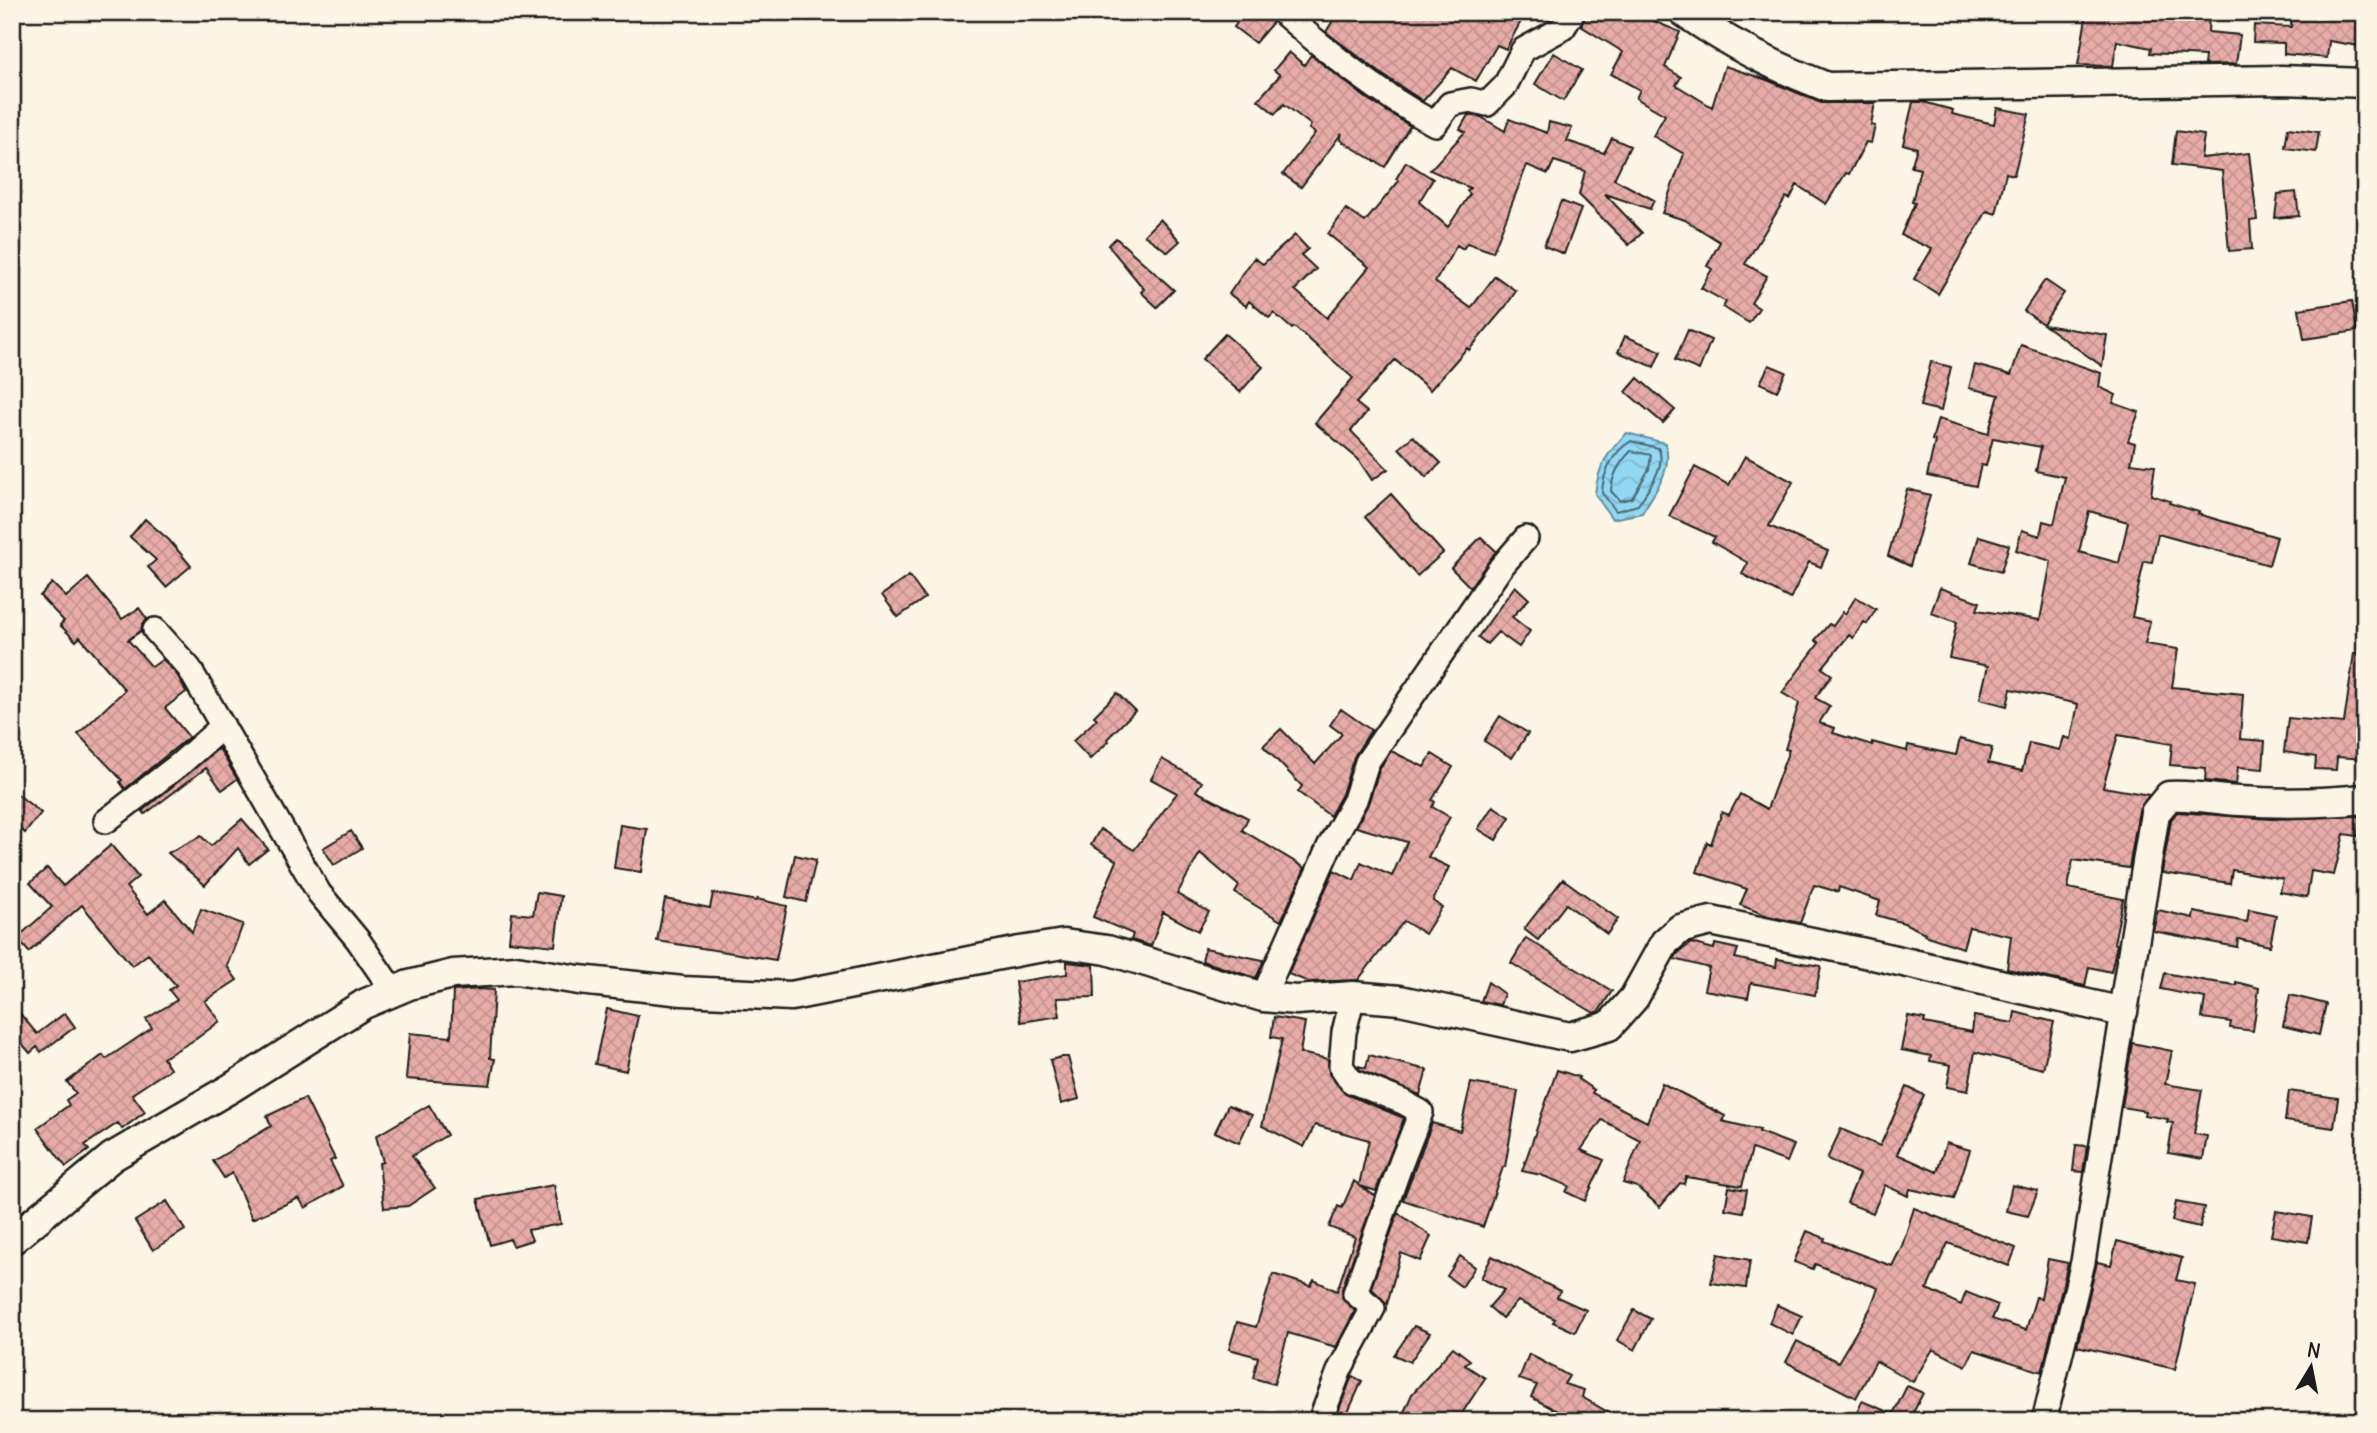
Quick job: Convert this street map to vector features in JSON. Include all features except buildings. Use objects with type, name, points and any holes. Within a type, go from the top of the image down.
[{"type":"street","points":[[1282,12],[1354,73],[1410,111],[1435,124],[1450,104],[1471,100],[1487,104],[1505,86],[1523,50],[1563,28],[1573,12]]},
{"type":"street","points":[[1684,12],[1719,37],[1772,65],[1827,87],[2254,80],[2365,83]]},
{"type":"street","points":[[1264,997],[1329,847],[1355,800],[1367,762],[1501,567],[1526,538]]},
{"type":"street","points":[[155,630],[189,668],[319,893],[358,940],[393,991]]},
{"type":"street","points":[[107,821],[223,726]]},
{"type":"street","points":[[2044,1421],[2083,1262],[2155,813],[2169,796],[2191,794],[2238,801],[2325,803],[2365,799]]},
{"type":"street","points":[[12,1240],[112,1157],[231,1088],[364,1004],[409,985],[453,974],[516,970],[683,991],[791,996],[1064,944],[1107,950],[1264,997],[1296,1000],[1353,996],[1400,1000],[1570,1037],[1609,1026],[1634,998],[1665,942],[1680,929],[1712,921],[2123,1012]]},
{"type":"street","points":[[1320,1421],[1340,1369],[1373,1308],[1355,1293],[1421,1112],[1351,1081],[1341,1066],[1344,1032],[1353,996]]},
{"type":"water","points":[[1627,433],[1665,443],[1667,462],[1662,480],[1642,513],[1612,519],[1595,494],[1596,484],[1605,460]]}]
